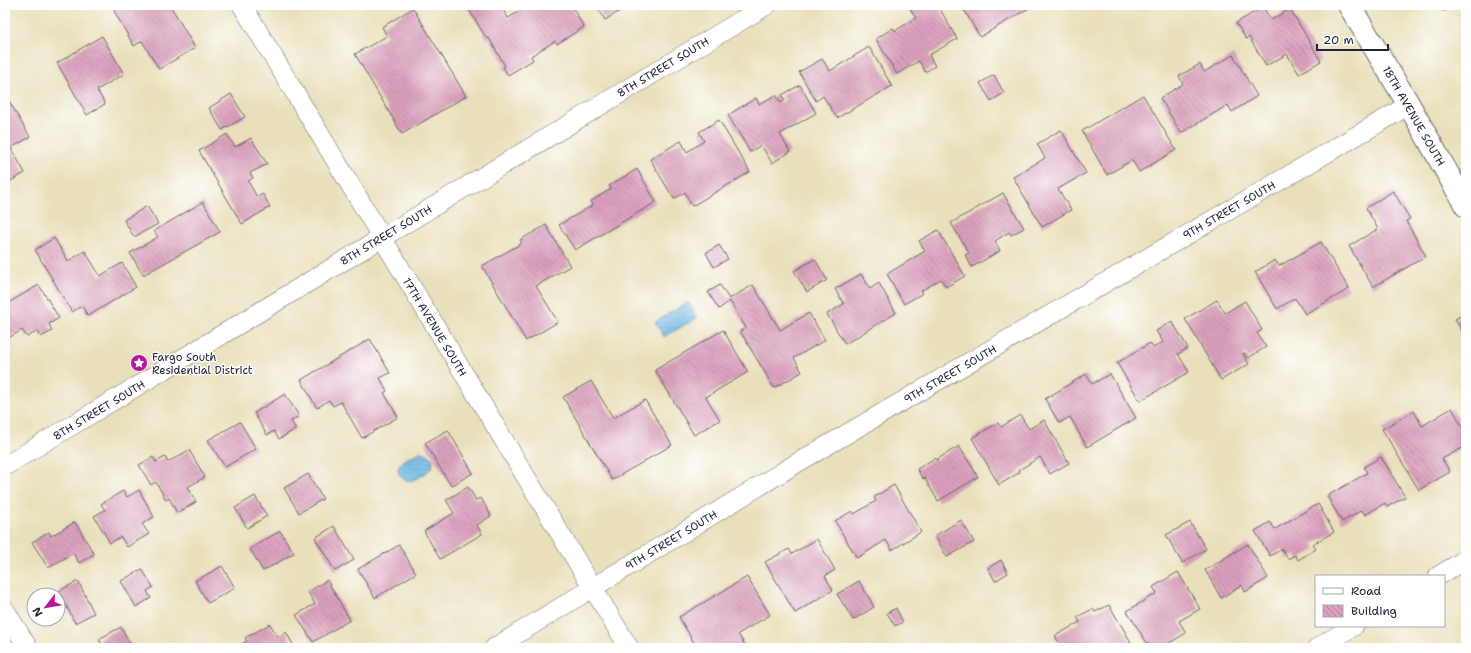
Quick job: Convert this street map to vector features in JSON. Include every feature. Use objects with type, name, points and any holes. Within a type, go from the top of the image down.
[{"type":"street","name":"17TH AVENUE SOUTH","points":[[242,5],[629,648]]},
{"type":"street","name":"8TH STREET SOUTH","points":[[5,466],[767,5]]},
{"type":"street","name":"18TH AVENUE SOUTH","points":[[1348,5],[1409,106],[1466,206]]},
{"type":"street","name":"9TH STREET SOUTH","points":[[494,648],[798,463],[1409,106]]},
{"type":"street","points":[[1440,575],[1466,559]]},
{"type":"street","points":[[5,610],[28,648]]},
{"type":"street","points":[[1317,648],[1352,627]]},
{"type":"water","points":[[688,302],[697,318],[664,337],[655,322]]},
{"type":"water","points":[[420,452],[424,452],[432,458],[432,467],[422,476],[410,481],[402,478],[398,472],[399,466],[405,459]]},
{"type":"building","points":[[124,5],[170,5],[195,48],[159,69],[142,41],[134,46],[114,11]]},
{"type":"building","points":[[466,5],[500,5],[508,18],[531,5],[537,5],[538,7],[542,5],[571,5],[584,27],[557,44],[555,41],[531,56],[533,60],[508,75],[503,67],[505,66],[489,38],[487,39]]},
{"type":"building","points":[[596,5],[630,5],[605,20]]},
{"type":"building","points":[[916,5],[943,5],[944,6],[940,9],[957,39],[929,55],[935,66],[925,72],[919,61],[897,74],[876,39],[893,28],[895,31],[916,18],[910,9]]},
{"type":"building","points":[[969,5],[1034,5],[980,37],[963,8]]},
{"type":"building","points":[[1441,5],[1455,5],[1444,11]]},
{"type":"building","points":[[1263,7],[1271,20],[1290,9],[1321,61],[1299,74],[1287,54],[1266,66],[1249,37],[1246,39],[1236,23]]},
{"type":"building","points":[[413,8],[466,96],[402,134],[355,54],[387,36],[382,27]]},
{"type":"building","points":[[102,36],[124,74],[97,90],[105,104],[87,115],[57,63]]},
{"type":"building","points":[[869,47],[892,86],[837,118],[823,96],[816,101],[799,72],[822,59],[830,71]]},
{"type":"building","points":[[1233,55],[1257,96],[1232,112],[1228,105],[1181,133],[1160,98],[1183,84],[1179,76],[1200,64],[1204,72]]},
{"type":"building","points":[[994,75],[1004,93],[991,101],[980,83]]},
{"type":"building","points":[[800,85],[816,113],[780,134],[790,152],[772,163],[761,145],[750,152],[728,115],[756,98],[759,104],[776,95],[781,103],[785,100],[782,95]]},
{"type":"building","points":[[5,94],[30,137],[11,148],[25,173],[5,184]]},
{"type":"building","points":[[231,94],[245,117],[222,130],[209,108]]},
{"type":"building","points":[[1143,95],[1176,150],[1139,172],[1132,160],[1107,175],[1082,131]]},
{"type":"building","points":[[719,120],[750,172],[692,206],[685,192],[674,199],[650,159],[681,141],[687,152],[704,141],[699,132]]},
{"type":"building","points":[[1061,130],[1086,173],[1058,189],[1071,210],[1042,227],[1013,177],[1045,158],[1037,144]]},
{"type":"building","points":[[227,134],[235,147],[251,138],[267,164],[250,173],[253,178],[248,181],[257,197],[263,194],[270,207],[242,224],[199,151]]},
{"type":"building","points":[[637,169],[656,202],[575,250],[559,225],[593,205],[591,201],[611,189],[609,186]]},
{"type":"building","points":[[1393,191],[1410,219],[1406,221],[1426,256],[1373,287],[1349,246],[1378,229],[1366,208]]},
{"type":"building","points":[[1003,193],[1024,228],[1011,235],[1009,232],[995,241],[1000,251],[972,267],[965,255],[969,253],[951,223]]},
{"type":"building","points":[[203,202],[220,232],[143,275],[130,253],[158,237],[154,231]]},
{"type":"building","points":[[147,206],[158,224],[134,237],[124,220]]},
{"type":"building","points":[[546,225],[570,266],[536,286],[558,322],[526,341],[482,266],[522,243],[520,240]]},
{"type":"building","points":[[938,230],[965,276],[946,287],[941,279],[921,291],[923,293],[904,304],[887,274],[925,251],[919,241]]},
{"type":"building","points":[[54,238],[68,261],[85,251],[100,276],[122,263],[136,287],[88,316],[82,306],[72,312],[35,250]]},
{"type":"building","points":[[1321,242],[1349,289],[1305,314],[1295,298],[1277,309],[1255,272],[1275,260],[1279,266]]},
{"type":"building","points":[[719,245],[728,259],[714,267],[706,253]]},
{"type":"building","points":[[815,259],[827,280],[807,292],[794,271]]},
{"type":"building","points":[[861,274],[870,289],[879,283],[896,313],[845,344],[827,314],[844,304],[835,289]]},
{"type":"building","points":[[39,285],[59,318],[49,324],[52,331],[41,337],[38,331],[27,337],[22,330],[5,340],[5,299],[8,303]]},
{"type":"building","points":[[720,285],[729,299],[753,285],[780,330],[809,313],[825,340],[794,358],[802,372],[774,388],[740,331],[746,328],[730,301],[719,309],[708,292]]},
{"type":"building","points":[[1217,300],[1225,313],[1245,301],[1262,330],[1257,333],[1266,347],[1248,358],[1245,353],[1243,354],[1249,364],[1221,380],[1185,319]]},
{"type":"building","points":[[1466,313],[1466,338],[1455,319]]},
{"type":"building","points":[[1172,321],[1188,348],[1178,354],[1189,372],[1140,401],[1117,363],[1150,343],[1153,348],[1163,342],[1156,331]]},
{"type":"building","points":[[723,330],[748,372],[706,397],[720,420],[694,435],[655,370]]},
{"type":"building","points":[[370,339],[390,373],[380,378],[387,391],[384,393],[398,417],[362,438],[341,402],[333,406],[329,400],[317,408],[301,380]]},
{"type":"building","points":[[1086,374],[1092,384],[1110,374],[1136,418],[1087,447],[1070,417],[1059,423],[1045,399]]},
{"type":"building","points":[[591,381],[613,418],[645,400],[672,445],[612,480],[563,397]]},
{"type":"building","points":[[285,394],[299,416],[291,421],[296,429],[279,439],[274,431],[267,435],[254,413]]},
{"type":"building","points":[[1452,408],[1466,433],[1466,446],[1442,459],[1450,472],[1419,490],[1382,429],[1414,411],[1422,426]]},
{"type":"building","points":[[1020,415],[1029,429],[1044,420],[1069,463],[1050,474],[1040,457],[999,485],[972,438],[998,423],[1001,427]]},
{"type":"building","points":[[240,422],[256,449],[225,467],[208,440]]},
{"type":"building","points":[[448,430],[473,473],[451,486],[425,443]]},
{"type":"building","points":[[959,446],[978,477],[938,501],[924,477],[923,479],[917,469],[935,458],[936,460]]},
{"type":"building","points":[[189,450],[205,477],[188,487],[196,502],[177,513],[169,498],[166,500],[156,482],[151,485],[139,465],[153,457],[156,462],[165,457],[168,462]]},
{"type":"building","points":[[1381,457],[1405,497],[1387,507],[1385,503],[1365,515],[1362,510],[1342,522],[1327,496],[1367,473],[1364,467]]},
{"type":"building","points":[[308,474],[323,499],[299,513],[284,488]]},
{"type":"building","points":[[894,485],[921,532],[892,550],[886,540],[857,558],[835,521],[852,511],[854,514],[876,501],[874,497]]},
{"type":"building","points":[[468,487],[476,500],[481,498],[491,516],[477,525],[482,534],[440,559],[424,531],[454,513],[446,500]]},
{"type":"building","points":[[139,490],[154,517],[142,524],[149,534],[127,547],[121,537],[110,543],[94,516],[105,510],[101,504],[123,491],[127,497]]},
{"type":"building","points":[[255,496],[267,516],[247,528],[235,508]]},
{"type":"building","points":[[1318,504],[1334,532],[1313,544],[1316,549],[1298,560],[1295,555],[1288,559],[1282,549],[1270,556],[1255,531],[1270,522],[1275,529]]},
{"type":"building","points":[[961,520],[974,542],[947,557],[935,536]]},
{"type":"building","points":[[75,522],[94,554],[79,563],[73,553],[48,568],[32,542],[49,532],[51,536]]},
{"type":"building","points":[[1190,522],[1206,549],[1182,563],[1166,535]]},
{"type":"building","points":[[334,526],[354,560],[335,571],[315,538]]},
{"type":"building","points":[[280,531],[294,553],[263,571],[250,549]]},
{"type":"building","points":[[817,539],[835,570],[825,576],[833,590],[795,613],[765,562],[789,549],[792,554]]},
{"type":"building","points":[[1248,544],[1268,578],[1245,592],[1242,585],[1221,598],[1205,570]]},
{"type":"building","points":[[399,545],[416,573],[375,598],[358,569]]},
{"type":"building","points":[[1001,560],[1008,573],[995,581],[988,568]]},
{"type":"building","points":[[222,566],[235,588],[208,603],[195,581]]},
{"type":"building","points":[[142,569],[153,587],[147,591],[151,598],[136,607],[121,581]]},
{"type":"building","points":[[1178,572],[1200,609],[1179,621],[1186,633],[1161,648],[1150,648],[1127,611],[1157,593],[1153,587]]},
{"type":"building","points":[[747,577],[770,615],[738,634],[747,648],[697,648],[679,617]]},
{"type":"building","points":[[327,580],[350,620],[313,642],[296,615],[315,604],[308,592]]},
{"type":"building","points":[[78,581],[94,613],[75,623],[66,605],[66,587]]},
{"type":"building","points":[[859,581],[874,607],[853,620],[837,594]]},
{"type":"building","points":[[1109,605],[1131,642],[1121,648],[1062,648],[1055,636],[1080,622],[1077,617],[1093,609],[1095,612]]},
{"type":"building","points":[[896,608],[903,622],[895,626],[887,613]]},
{"type":"building","points":[[270,624],[278,637],[286,632],[295,648],[237,647],[247,641],[245,638]]},
{"type":"building","points":[[121,627],[131,646],[127,648],[104,648],[99,639]]},
{"type":"building","points":[[1466,642],[1466,648],[1455,648]]},
{"type":"place","name":"Fargo South Residential District","points":[[139,363]]}]
